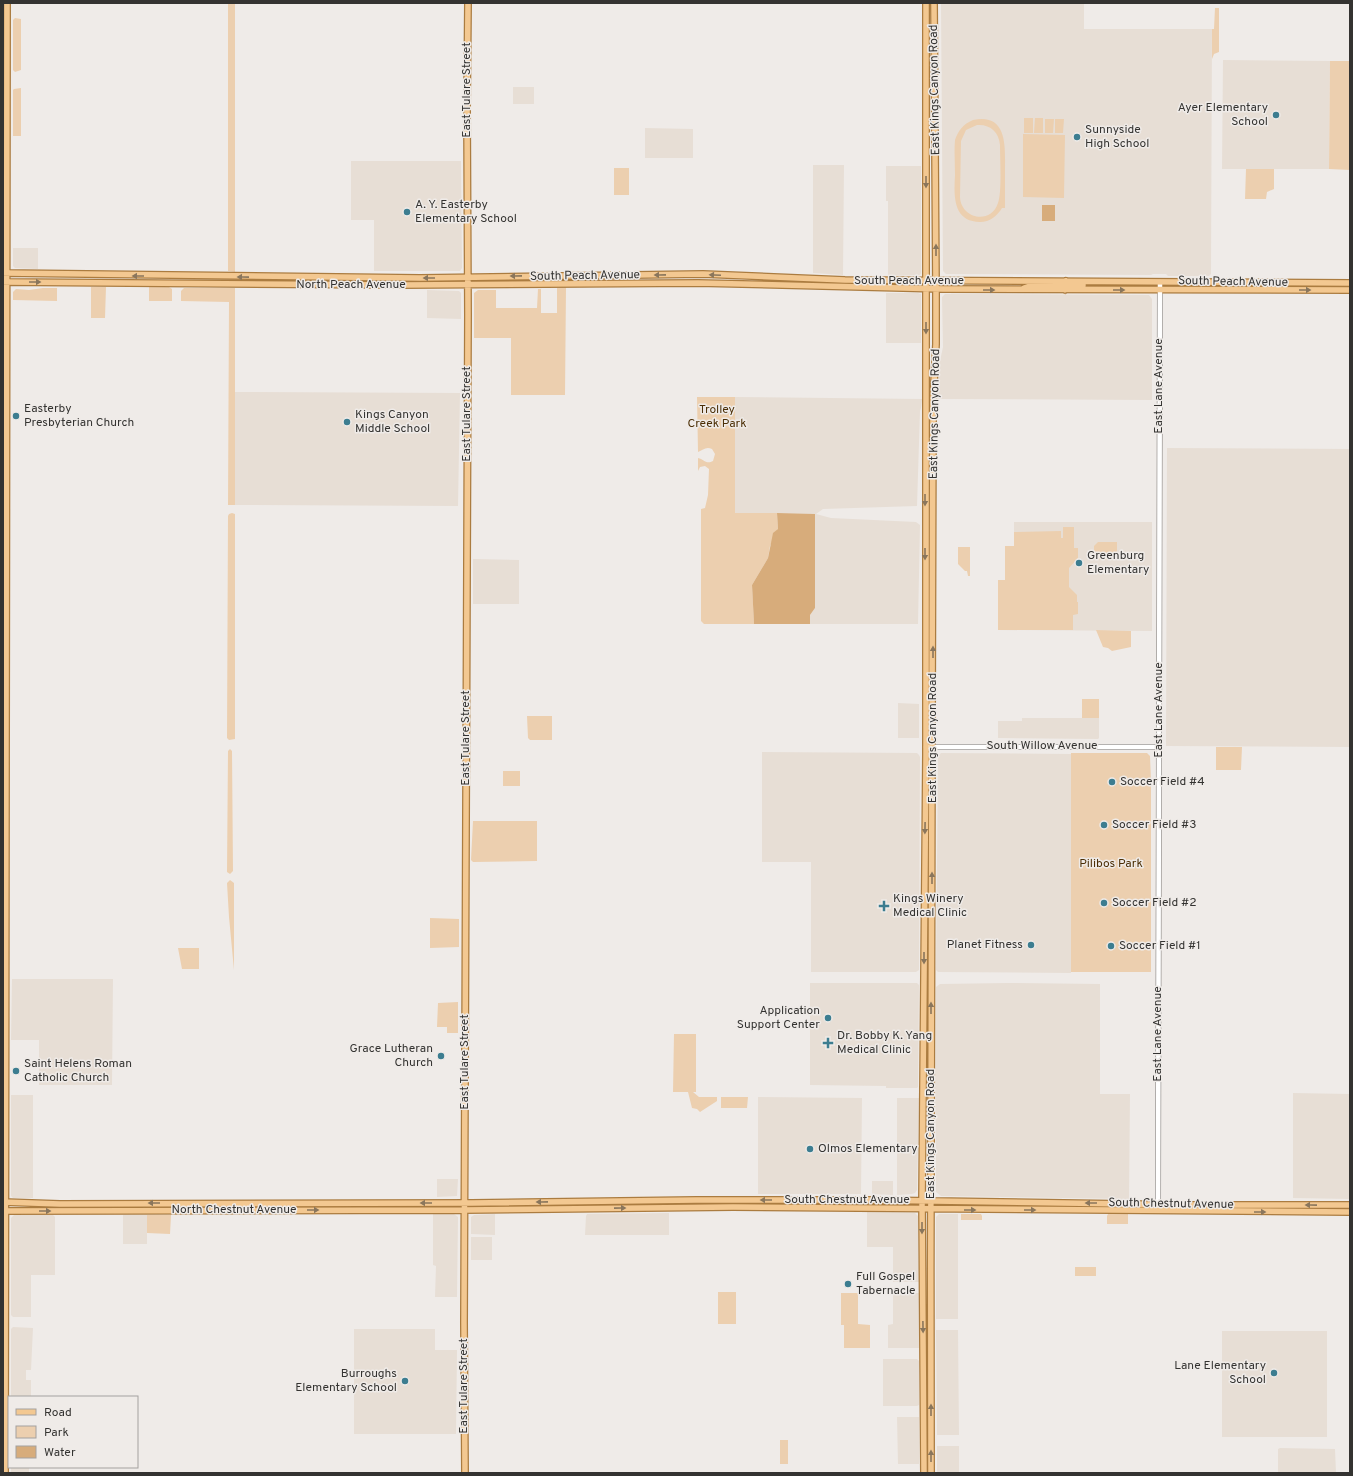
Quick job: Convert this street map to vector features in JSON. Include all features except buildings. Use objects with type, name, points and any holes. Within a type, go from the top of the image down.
[{"type":"main road","points":[[5,1473],[5,273],[7,3]]},
{"type":"main road","name":"East Tulare Street","points":[[465,1473],[464,1322],[468,3]]},
{"type":"main road","name":"East Kings Canyon Road","points":[[924,1473],[922,1201],[926,747],[926,3]]},
{"type":"main road","name":"East Kings Canyon Road","points":[[932,1473],[930,1201],[933,747],[933,402],[936,340],[934,3]]},
{"type":"main road","name":"North Peach Avenue","points":[[5,273],[468,278]]},
{"type":"main road","name":"South Peach Avenue","points":[[468,278],[699,274],[820,280],[1350,283]]},
{"type":"main road","points":[[80,282],[88,279],[116,279],[120,275]]},
{"type":"main road","points":[[178,283],[182,280],[200,279],[207,276]]},
{"type":"main road","points":[[262,284],[266,281],[295,280],[297,277]]},
{"type":"main road","points":[[723,283],[728,280],[763,278]]},
{"type":"main road","points":[[775,285],[779,282],[820,280]]},
{"type":"main road","points":[[812,286],[820,283],[841,283],[845,280]]},
{"type":"main road","points":[[1016,290],[1033,285],[1060,286],[1066,281]]},
{"type":"main road","points":[[1065,290],[1069,285],[1100,285],[1115,281]]},
{"type":"main road","name":"North Peach Avenue","points":[[5,282],[468,285],[698,283]]},
{"type":"main road","points":[[1188,290],[1191,288],[1212,287],[1215,286],[1216,282]]},
{"type":"main road","name":"South Peach Avenue","points":[[698,283],[1016,290],[1350,290]]},
{"type":"main road","points":[[809,1200],[809,1208]]},
{"type":"main road","name":"South Chestnut Avenue","points":[[465,1203],[809,1200],[1350,1205]]},
{"type":"main road","name":"North Chestnut Avenue","points":[[4,1202],[60,1204],[465,1203]]},
{"type":"main road","points":[[987,1210],[993,1206],[1014,1206],[1018,1202]]},
{"type":"main road","points":[[378,1210],[386,1207],[405,1206],[408,1203]]},
{"type":"main road","points":[[1199,1212],[1201,1208],[1227,1208],[1231,1205]]},
{"type":"main road","name":"South Chestnut Avenue","points":[[465,1210],[696,1207],[1350,1212]]},
{"type":"main road","name":"North Chestnut Avenue","points":[[4,1211],[465,1210]]},
{"type":"street","name":"East Lane Avenue","points":[[1158,1211],[1160,282]]},
{"type":"street","name":"South Willow Avenue","points":[[926,747],[1159,747]]},
{"type":"shaded area","name":"Sunnyside High School","points":[[941,3],[1084,3],[1084,29],[1212,29],[1211,274],[1209,276],[1168,276],[1166,274],[946,274],[943,271]]},
{"type":"shaded area","name":"Ayer Elementary School","points":[[1223,60],[1330,61],[1329,169],[1222,169]]},
{"type":"shaded area","points":[[513,87],[534,87],[534,104],[513,104]]},
{"type":"shaded area","points":[[645,128],[693,129],[693,158],[645,158]]},
{"type":"shaded area","name":"A. Y. Easterby Elementary School","points":[[351,161],[461,161],[462,268],[460,271],[374,271],[374,220],[351,220]]},
{"type":"shaded area","points":[[813,165],[844,165],[843,275],[813,273]]},
{"type":"shaded area","points":[[886,166],[921,166],[920,275],[888,276],[888,201],[886,201]]},
{"type":"shaded area","points":[[13,248],[38,248],[38,269],[15,268],[13,266]]},
{"type":"shaded area","points":[[427,290],[459,291],[461,293],[461,319],[427,318]]},
{"type":"shaded area","points":[[886,293],[921,294],[921,343],[886,343]]},
{"type":"shaded area","points":[[945,294],[1149,295],[1152,299],[1152,400],[938,399],[938,370],[943,347],[942,297]]},
{"type":"shaded area","name":"Kings Canyon Middle School","points":[[235,392],[460,393],[458,506],[235,505]]},
{"type":"shaded area","points":[[735,397],[922,399],[920,411],[917,506],[823,509],[816,514],[831,518],[916,522],[920,525],[918,624],[810,624],[810,615],[815,608],[815,514],[735,513]]},
{"type":"shaded area","points":[[1167,448],[1350,449],[1350,747],[1166,746]]},
{"type":"shaded area","name":"Greenburg Elementary","points":[[1014,522],[1152,522],[1152,631],[998,630],[998,580],[1005,580],[1005,546],[1014,546]]},
{"type":"shaded area","points":[[473,559],[519,560],[519,604],[473,604]]},
{"type":"shaded area","points":[[898,703],[919,704],[919,738],[898,738]]},
{"type":"shaded area","points":[[1022,718],[1099,718],[1099,738],[998,738],[998,721],[1022,721]]},
{"type":"shaded area","points":[[762,752],[917,753],[919,755],[919,970],[916,972],[811,972],[811,862],[762,862]]},
{"type":"shaded area","points":[[941,753],[1071,754],[1071,973],[938,972],[936,970],[938,756]]},
{"type":"shaded area","points":[[12,979],[113,979],[112,1085],[39,1085],[39,1040],[11,1040]]},
{"type":"shaded area","points":[[810,983],[917,983],[919,985],[918,1087],[886,1088],[886,1086],[810,1085]]},
{"type":"shaded area","points":[[940,984],[1100,984],[1100,1094],[1130,1094],[1129,1199],[941,1196],[936,1192],[936,987]]},
{"type":"shaded area","points":[[1293,1093],[1350,1094],[1350,1199],[1293,1198]]},
{"type":"shaded area","points":[[11,1095],[33,1095],[33,1198],[13,1198],[11,1196]]},
{"type":"shaded area","name":"Olmos Elementary","points":[[758,1097],[862,1098],[861,1194],[758,1194]]},
{"type":"shaded area","points":[[897,1098],[919,1098],[917,1190],[912,1194],[897,1195]]},
{"type":"shaded area","points":[[437,1179],[458,1179],[457,1196],[437,1197]]},
{"type":"shaded area","points":[[872,1181],[893,1181],[893,1195],[872,1194]]},
{"type":"shaded area","points":[[867,1212],[915,1213],[918,1216],[919,1282],[893,1282],[893,1247],[867,1247]]},
{"type":"shaded area","points":[[669,1213],[669,1235],[585,1235],[587,1214]]},
{"type":"shaded area","points":[[433,1214],[454,1214],[458,1217],[457,1297],[435,1297],[436,1266],[433,1265]]},
{"type":"shaded area","points":[[495,1214],[495,1235],[471,1234],[471,1217],[474,1215]]},
{"type":"shaded area","points":[[939,1214],[958,1214],[958,1319],[936,1319],[936,1217]]},
{"type":"shaded area","points":[[14,1215],[53,1215],[55,1217],[55,1275],[31,1275],[31,1317],[13,1317],[11,1315],[11,1218]]},
{"type":"shaded area","points":[[123,1215],[147,1215],[147,1244],[123,1244]]},
{"type":"shaded area","points":[[471,1237],[492,1237],[492,1260],[471,1260]]},
{"type":"shaded area","points":[[893,1293],[919,1293],[919,1348],[888,1348],[888,1325],[893,1324]]},
{"type":"shaded area","points":[[13,1327],[33,1328],[31,1370],[26,1370],[26,1380],[31,1380],[31,1396],[11,1396],[11,1329]]},
{"type":"shaded area","name":"Burroughs Elementary School","points":[[354,1329],[435,1329],[435,1350],[457,1350],[456,1434],[354,1434]]},
{"type":"shaded area","points":[[936,1330],[958,1330],[959,1435],[937,1435]]},
{"type":"shaded area","name":"Lane Elementary School","points":[[1222,1331],[1327,1331],[1327,1437],[1222,1437]]},
{"type":"shaded area","points":[[883,1359],[917,1359],[919,1361],[919,1405],[883,1406]]},
{"type":"shaded area","points":[[897,1417],[919,1417],[919,1464],[898,1464]]},
{"type":"shaded area","points":[[937,1446],[959,1446],[959,1473],[937,1473]]},
{"type":"shaded area","points":[[1278,1449],[1335,1449],[1336,1473],[1278,1473]]},
{"type":"shaded area","points":[[11,1468],[29,1468],[29,1473],[11,1473]]},
{"type":"green space","points":[[228,3],[235,3],[235,272],[228,271]]},
{"type":"green space","points":[[1215,8],[1219,8],[1219,52],[1214,54],[1212,59],[1212,29],[1214,29]]},
{"type":"green space","points":[[15,18],[21,19],[21,70],[15,72],[13,70],[13,20]]},
{"type":"green space","points":[[1330,61],[1350,61],[1350,170],[1329,169]]},
{"type":"green space","points":[[21,88],[21,136],[13,136],[13,90]]},
{"type":"green space","points":[[1024,118],[1033,118],[1033,133],[1024,133]]},
{"type":"green space","points":[[1035,118],[1043,118],[1043,133],[1034,133]]},
{"type":"green space","points":[[984,119],[993,122],[999,127],[1004,142],[1005,208],[1002,208],[993,218],[984,222],[971,221],[964,217],[957,206],[955,198],[955,140],[961,128],[973,120]],"holes":[[[977,125],[990,127],[996,133],[1000,145],[1000,191],[998,203],[994,210],[983,217],[971,214],[965,210],[960,197],[961,141],[966,130]]]},
{"type":"green space","points":[[1045,119],[1054,119],[1053,133],[1045,133]]},
{"type":"green space","points":[[1055,119],[1064,119],[1063,133],[1055,133]]},
{"type":"green space","points":[[1023,134],[1065,135],[1064,198],[1023,197]]},
{"type":"green space","points":[[614,168],[629,168],[629,195],[614,195]]},
{"type":"green space","points":[[1246,169],[1274,169],[1274,189],[1267,192],[1266,199],[1245,199]]},
{"type":"green space","points":[[91,287],[106,287],[105,318],[91,318]]},
{"type":"green space","points":[[149,287],[169,287],[172,289],[172,301],[149,301]]},
{"type":"green space","points":[[566,287],[565,395],[511,395],[511,338],[474,338],[474,293],[478,290],[496,290],[496,308],[537,308],[538,289],[541,289],[541,313],[557,313],[557,288]]},
{"type":"green space","points":[[57,288],[57,301],[13,300],[13,292],[16,289],[29,290]]},
{"type":"green space","points":[[184,288],[235,288],[235,505],[228,505],[229,302],[181,301],[181,291]]},
{"type":"green space","name":"Trolley Creek Park","points":[[697,397],[735,397],[735,513],[777,513],[778,529],[770,546],[768,558],[752,585],[754,624],[704,624],[701,621],[701,509],[705,508],[708,495],[709,469],[705,466],[700,467],[698,471],[698,458],[711,462],[713,461],[715,454],[712,449],[708,448],[698,452]]},
{"type":"green space","points":[[232,513],[235,514],[235,739],[229,740],[227,738],[228,516]]},
{"type":"green space","points":[[1063,527],[1074,527],[1074,548],[1078,548],[1078,558],[1069,568],[1069,587],[1077,595],[1078,602],[1078,614],[1073,615],[1073,630],[998,630],[998,580],[1005,580],[1005,546],[1014,546],[1014,532],[1061,531],[1061,538],[1063,538]]},
{"type":"green space","points":[[1098,542],[1117,542],[1117,555],[1105,560],[1100,560],[1094,553],[1094,546]]},
{"type":"green space","points":[[958,547],[970,547],[970,576],[968,576],[967,571],[965,571],[958,564]]},
{"type":"green space","points":[[1096,630],[1131,631],[1131,647],[1112,651],[1103,647]]},
{"type":"green space","points":[[1082,699],[1099,699],[1099,718],[1082,718]]},
{"type":"green space","points":[[527,716],[552,716],[552,740],[530,740],[528,738]]},
{"type":"green space","points":[[1216,747],[1242,747],[1241,770],[1216,770]]},
{"type":"green space","points":[[230,749],[232,751],[233,871],[230,874],[227,872],[228,751]]},
{"type":"green space","name":"Pilibos Park","points":[[1071,753],[1147,753],[1150,756],[1151,972],[1071,972]]},
{"type":"green space","points":[[503,771],[520,771],[520,786],[503,786]]},
{"type":"green space","points":[[473,821],[537,821],[537,861],[473,862],[471,860]]},
{"type":"green space","points":[[230,880],[234,883],[234,970],[227,883]]},
{"type":"green space","points":[[430,918],[459,919],[459,947],[430,948]]},
{"type":"green space","points":[[178,948],[199,948],[199,969],[182,969]]},
{"type":"green space","points":[[458,1002],[458,1033],[447,1033],[447,1027],[437,1027],[438,1003]]},
{"type":"green space","points":[[674,1034],[696,1034],[696,1092],[693,1092],[699,1097],[717,1097],[717,1101],[700,1112],[697,1109],[692,1108],[688,1092],[673,1092]]},
{"type":"green space","points":[[721,1097],[748,1097],[747,1108],[721,1108]]},
{"type":"green space","points":[[961,1214],[981,1214],[982,1220],[961,1220]]},
{"type":"green space","points":[[1108,1214],[1128,1214],[1128,1224],[1107,1224]]},
{"type":"green space","points":[[147,1215],[171,1215],[170,1234],[147,1233]]},
{"type":"green space","points":[[1075,1267],[1096,1267],[1096,1276],[1075,1276]]},
{"type":"green space","points":[[718,1292],[736,1292],[736,1324],[718,1324]]},
{"type":"green space","points":[[841,1293],[858,1293],[858,1324],[870,1325],[870,1348],[844,1348],[844,1325],[841,1325]]},
{"type":"green space","points":[[780,1440],[788,1440],[788,1464],[780,1464]]},
{"type":"water","points":[[1042,205],[1055,205],[1055,221],[1042,221]]},
{"type":"water","points":[[777,513],[815,514],[815,608],[810,615],[810,624],[754,624],[752,585],[768,558],[773,533],[778,529]]},
{"type":"place","name":"Ayer Elementary School","points":[[1276,115]]},
{"type":"place","name":"Sunnyside High School","points":[[1077,137]]},
{"type":"place","name":"A. Y. Easterby Elementary School","points":[[407,212]]},
{"type":"place","name":"Easterby Presbyterian Church","points":[[16,416]]},
{"type":"place","name":"Kings Canyon Middle School","points":[[347,422]]},
{"type":"place","name":"Greenburg Elementary","points":[[1079,563]]},
{"type":"place","name":"Soccer Field #4","points":[[1112,782]]},
{"type":"place","name":"Soccer Field #3","points":[[1104,825]]},
{"type":"place","name":"Soccer Field #2","points":[[1104,903]]},
{"type":"place","name":"Kings Winery Medical Clinic","points":[[884,906]]},
{"type":"place","name":"Planet Fitness","points":[[1031,945]]},
{"type":"place","name":"Soccer Field #1","points":[[1111,946]]},
{"type":"place","name":"Application Support Center","points":[[828,1018]]},
{"type":"place","name":"Dr. Bobby K. Yang Medical Clinic","points":[[828,1043]]},
{"type":"place","name":"Grace Lutheran Church","points":[[441,1056]]},
{"type":"place","name":"Saint Helens Roman Catholic Church","points":[[16,1071]]},
{"type":"place","name":"Olmos Elementary","points":[[810,1149]]},
{"type":"place","name":"Full Gospel Tabernacle","points":[[848,1284]]},
{"type":"place","name":"Lane Elementary School","points":[[1274,1373]]},
{"type":"place","name":"Burroughs Elementary School","points":[[405,1381]]}]
